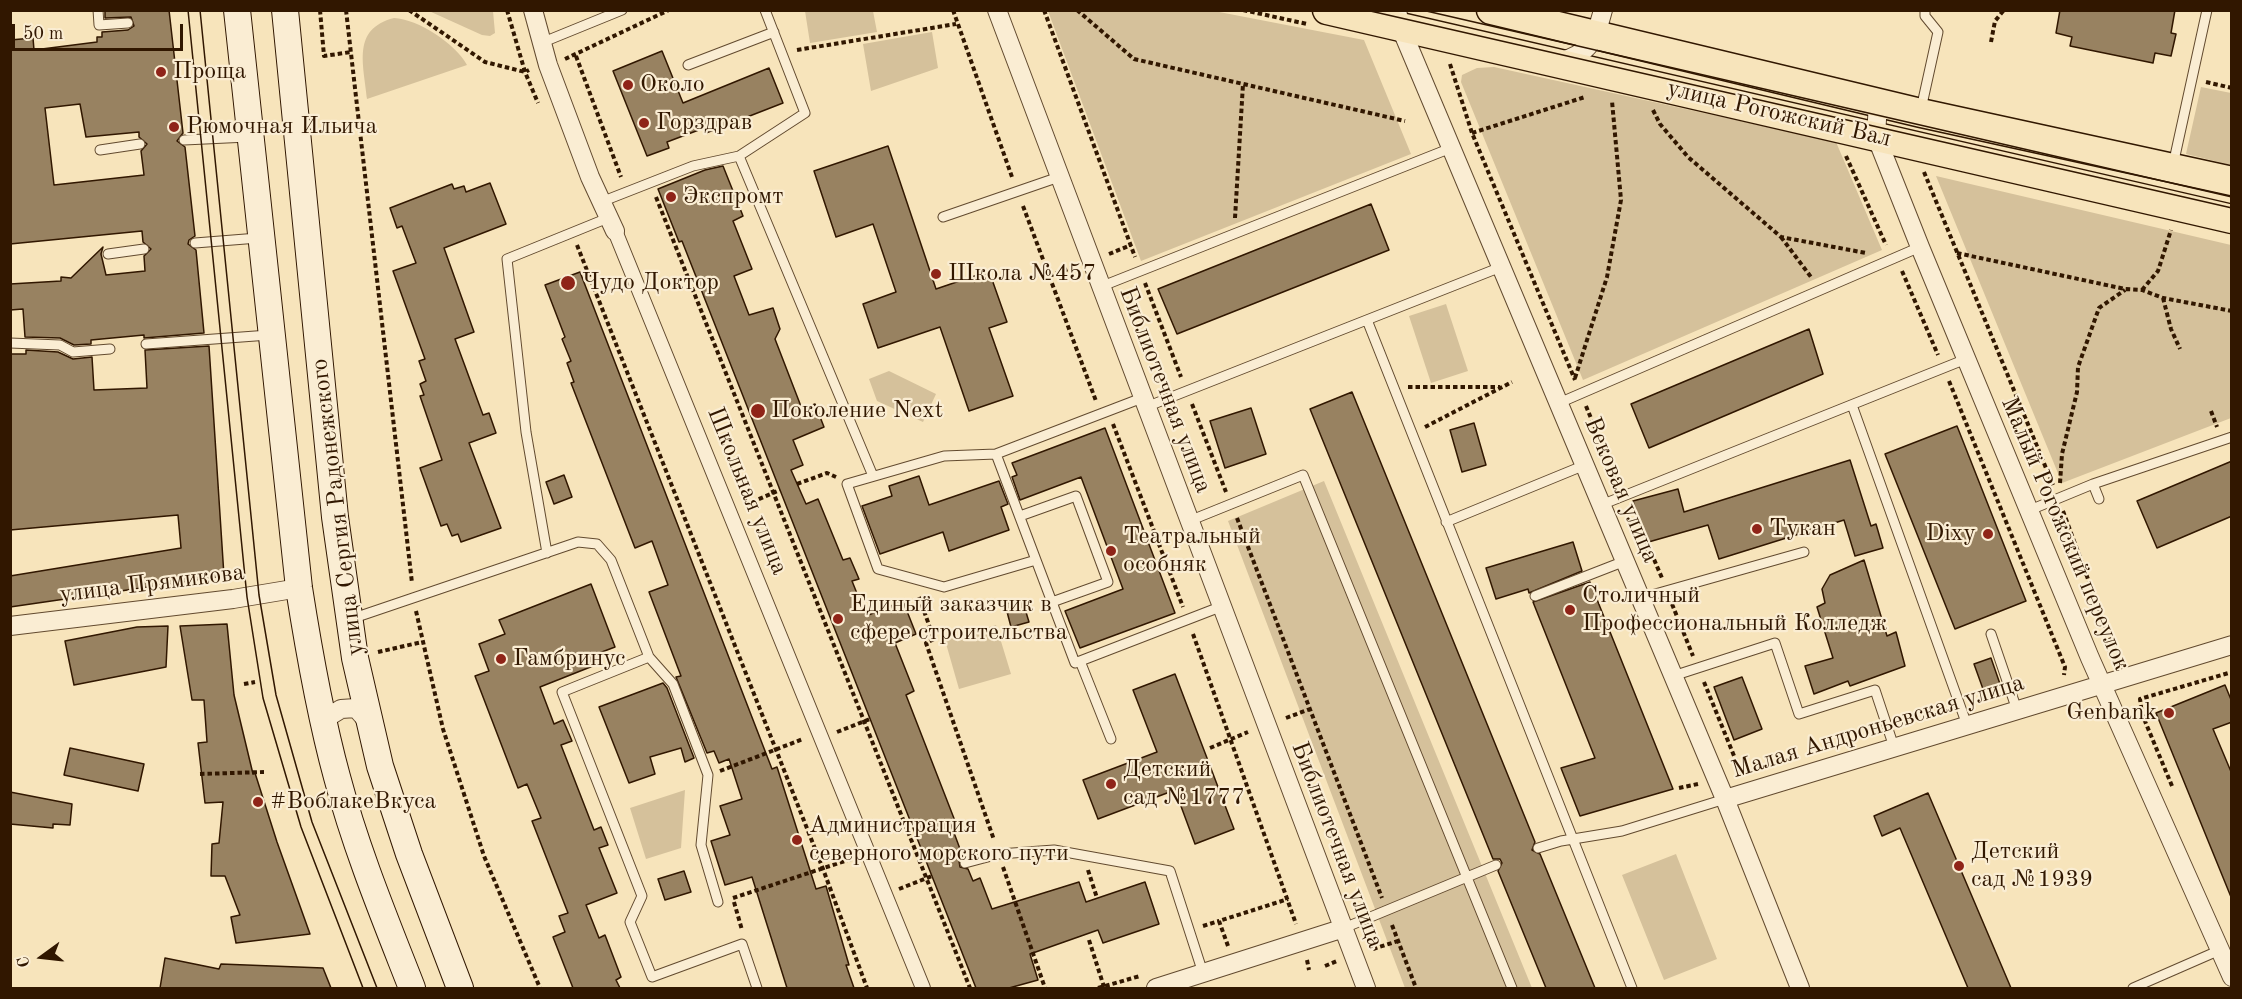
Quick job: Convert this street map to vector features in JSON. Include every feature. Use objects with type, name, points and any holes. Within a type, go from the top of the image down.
[{"type":"main road","name":"улица Сергия Радонежского","points":[[237,10],[299,588],[311,668],[327,736],[363,860],[412,988]]},
{"type":"main road","name":"улица Сергия Радонежского","points":[[285,10],[334,505],[349,620],[369,723],[409,854],[460,988]]},
{"type":"main road","name":"улица Рогожский Вал","points":[[1327,10],[1398,18],[1555,63],[2232,219]]},
{"type":"main road","name":"улица Рогожский Вал","points":[[1491,10],[1596,38],[1921,113],[2232,181]]},
{"type":"street","name":"Школьная улица","points":[[533,10],[548,65],[608,217],[923,988]]},
{"type":"street","name":"Библиотечная улица","points":[[997,10],[1220,607],[1366,988]]},
{"type":"street","points":[[1555,63],[1575,57],[1596,38],[1603,10]]},
{"type":"street","name":"Вековая улица","points":[[1398,18],[1725,799],[1800,988]]},
{"type":"street","name":"Малый Рогожский переулок","points":[[1878,103],[1876,136],[1920,247],[2090,658],[2232,977]]},
{"type":"street","name":"улица Прямикова","points":[[10,626],[233,600],[299,588]]},
{"type":"street","name":"Малая Андроньевская улица","points":[[1725,799],[2232,645]]},
{"type":"street","points":[[327,736],[325,725],[328,717],[340,709],[356,708],[363,713],[369,723]]},
{"type":"street","points":[[1161,988],[1344,928]]},
{"type":"lane","points":[[98,10],[99,26],[128,24]]},
{"type":"lane","points":[[541,43],[622,10]]},
{"type":"lane","points":[[547,553],[526,432],[507,259],[608,217],[626,192],[693,166],[739,156],[805,113],[765,10]]},
{"type":"lane","points":[[1921,113],[1938,32],[1925,16],[1925,10]]},
{"type":"lane","points":[[2173,167],[2194,80],[2207,10]]},
{"type":"lane","points":[[688,65],[774,32]]},
{"type":"lane","points":[[184,140],[250,137]]},
{"type":"lane","points":[[100,150],[140,144]]},
{"type":"lane","points":[[1100,287],[1451,148]]},
{"type":"lane","points":[[739,156],[873,476]]},
{"type":"lane","points":[[943,217],[1059,177]]},
{"type":"lane","points":[[195,243],[260,238]]},
{"type":"lane","points":[[1558,403],[1820,291],[1893,256],[1920,247]]},
{"type":"lane","points":[[108,254],[144,249]]},
{"type":"lane","points":[[1036,560],[944,587],[878,569],[847,484],[944,456],[996,454],[1107,413],[1144,403],[1501,267]]},
{"type":"lane","points":[[1366,320],[1632,988]]},
{"type":"lane","points":[[146,344],[271,334]]},
{"type":"lane","points":[[10,343],[60,345],[73,352],[110,349]]},
{"type":"lane","points":[[1601,505],[1966,359]]},
{"type":"lane","points":[[1852,405],[1967,725]]},
{"type":"lane","points":[[2030,510],[2093,484],[2232,437]]},
{"type":"lane","points":[[996,454],[1075,663],[1220,607]]},
{"type":"lane","points":[[1446,522],[1585,465]]},
{"type":"lane","points":[[1188,522],[1304,474],[1512,988]]},
{"type":"lane","points":[[2093,484],[2099,499]]},
{"type":"lane","points":[[1020,516],[1076,496],[1108,582],[1052,602]]},
{"type":"lane","points":[[349,620],[578,542],[597,544],[611,560],[649,657],[673,684],[708,775],[701,845],[718,903]]},
{"type":"lane","points":[[1641,598],[1804,552]]},
{"type":"lane","points":[[1535,596],[1625,561]]},
{"type":"lane","points":[[1991,634],[2017,710]]},
{"type":"lane","points":[[1673,675],[1774,643],[1798,714],[1875,690],[1894,747]]},
{"type":"lane","points":[[649,657],[562,692],[642,896],[630,922],[652,977],[742,945],[757,988]]},
{"type":"lane","points":[[1080,661],[1111,739]]},
{"type":"lane","name":"Малая Андроньевская улица","points":[[1538,848],[1572,839],[1622,831],[1725,799]]},
{"type":"lane","points":[[965,863],[999,854],[1054,850],[1170,871],[1203,973]]},
{"type":"lane","points":[[1344,928],[1496,866]]},
{"type":"lane","points":[[2133,988],[2220,950]]},
{"type":"path","points":[[320,10],[324,56],[351,52]]},
{"type":"path","points":[[346,10],[414,599],[422,642],[443,729],[484,856],[540,988]]},
{"type":"path","points":[[409,10],[485,62],[525,72],[576,56],[669,10]]},
{"type":"path","points":[[953,10],[956,24],[1017,192],[1097,403],[1107,413],[1188,619],[1297,929]]},
{"type":"path","points":[[1077,10],[1134,58],[1405,121]]},
{"type":"path","points":[[1991,42],[1995,21],[2004,10]]},
{"type":"path","points":[[782,53],[956,24]]},
{"type":"path","points":[[576,56],[626,192]]},
{"type":"path","points":[[1449,61],[1472,133],[1623,496]]},
{"type":"path","points":[[2194,80],[2232,88]]},
{"type":"path","points":[[1233,234],[1244,84]]},
{"type":"path","points":[[1472,133],[1590,95]]},
{"type":"path","points":[[1575,378],[1607,277],[1621,201],[1612,100]]},
{"type":"path","points":[[1649,104],[1660,124],[1688,157],[1781,237],[1820,291]]},
{"type":"path","points":[[1844,150],[1944,368],[2065,667],[2063,680]]},
{"type":"path","points":[[1923,168],[2058,498],[2114,650],[2065,667]]},
{"type":"path","points":[[650,183],[970,988]]},
{"type":"path","points":[[2142,290],[2158,271],[2173,223]]},
{"type":"path","points":[[573,233],[823,869],[867,988]]},
{"type":"path","points":[[1781,237],[1893,256]]},
{"type":"path","points":[[1956,253],[2125,289],[2142,290],[2163,298],[2232,311]]},
{"type":"path","points":[[2058,498],[2062,454],[2077,392],[2078,367],[2099,308],[2125,289]]},
{"type":"path","points":[[2163,298],[2171,329],[2180,349]]},
{"type":"path","points":[[1412,435],[1512,382]]},
{"type":"path","points":[[1393,387],[1502,387]]},
{"type":"path","points":[[797,484],[827,473],[847,484]]},
{"type":"path","points":[[729,511],[780,490]]},
{"type":"path","points":[[1639,547],[1653,557],[1741,773]]},
{"type":"path","points":[[914,579],[934,639],[927,643],[1045,988]]},
{"type":"path","points":[[378,652],[422,642]]},
{"type":"path","points":[[2173,789],[2142,714],[2140,699],[2232,672]]},
{"type":"path","points":[[244,684],[255,682]]},
{"type":"path","points":[[708,775],[870,719]]},
{"type":"path","points":[[200,774],[264,772]]},
{"type":"path","points":[[718,903],[868,854]]},
{"type":"path","points":[[1084,857],[1097,898]]},
{"type":"path","points":[[885,894],[932,876]]},
{"type":"path","points":[[732,898],[745,937],[742,945]]},
{"type":"path","points":[[1229,950],[1220,921],[1288,898]]},
{"type":"path","points":[[1089,940],[1104,987]]},
{"type":"shaded area","points":[[429,11],[493,11],[495,33],[490,36],[482,35]]},
{"type":"shaded area","points":[[805,11],[873,11],[877,32],[810,43]]},
{"type":"shaded area","points":[[1048,11],[1214,11],[1364,40],[1411,154],[1141,261]]},
{"type":"shaded area","points":[[394,18],[404,19],[435,34],[454,49],[467,65],[367,99],[363,61],[366,39],[380,23]]},
{"type":"shaded area","points":[[932,32],[938,68],[871,91],[863,44]]},
{"type":"shaded area","points":[[1494,67],[1836,142],[1882,250],[1583,380],[1461,82],[1462,75],[1477,68]]},
{"type":"shaded area","points":[[2201,87],[2231,93],[2231,165],[2186,154]]},
{"type":"shaded area","points":[[1936,176],[2231,245],[2231,418],[2062,483]]},
{"type":"shaded area","points":[[1446,304],[1468,371],[1431,383],[1409,316]]},
{"type":"shaded area","points":[[889,371],[936,394],[923,422],[877,401],[869,379]]},
{"type":"shaded area","points":[[1324,481],[1532,988],[1405,988],[1228,521]]},
{"type":"shaded area","points":[[996,625],[1011,674],[959,689],[945,640]]},
{"type":"shaded area","points":[[685,790],[681,848],[646,859],[630,808]]},
{"type":"shaded area","points":[[1676,854],[1717,959],[1664,980],[1622,875]]},
{"type":"building","points":[[105,10],[169,10],[183,133],[177,141],[185,147],[195,236],[189,240],[188,244],[196,250],[204,333],[144,338],[144,335],[91,340],[91,344],[74,345],[60,338],[25,337],[23,309],[10,310],[10,284],[61,281],[61,277],[71,278],[103,247],[101,254],[106,275],[145,271],[144,256],[151,249],[143,242],[142,231],[10,244],[10,40],[33,38],[34,50],[97,42],[97,37],[102,37],[102,32],[128,30],[134,26],[131,17],[105,18]],"holes":[[[80,104],[86,137],[139,132],[139,137],[147,144],[141,151],[144,175],[54,185],[45,108]]]},
{"type":"building","points":[[2060,10],[2175,10],[2171,33],[2176,34],[2171,56],[2155,53],[2153,63],[2070,46],[2072,37],[2056,33]]},
{"type":"building","points":[[662,51],[683,103],[769,68],[783,103],[706,133],[704,128],[667,142],[669,148],[647,156],[613,71]]},
{"type":"building","points":[[888,146],[936,289],[989,271],[1007,322],[989,328],[1013,396],[969,411],[940,327],[878,348],[863,304],[896,292],[873,224],[836,237],[814,171]]},
{"type":"building","points":[[723,166],[743,216],[733,221],[752,269],[734,276],[749,315],[773,308],[780,329],[775,339],[802,409],[815,404],[824,427],[793,440],[803,465],[791,470],[806,504],[818,499],[843,560],[850,558],[859,579],[852,581],[866,616],[903,601],[916,634],[895,643],[914,691],[906,695],[955,821],[950,822],[963,857],[959,861],[960,867],[968,869],[973,881],[980,878],[992,909],[1079,882],[1086,902],[1145,882],[1159,924],[1103,943],[1098,930],[1030,954],[1038,980],[1009,988],[976,988],[682,241],[679,242],[658,189],[705,170]]},
{"type":"building","points":[[490,183],[506,224],[444,248],[474,332],[455,339],[483,415],[489,413],[496,433],[469,443],[501,528],[461,542],[458,534],[452,536],[447,524],[441,526],[420,468],[442,460],[420,396],[424,395],[420,384],[426,381],[419,361],[425,359],[393,271],[416,263],[402,226],[397,228],[390,208],[452,184],[454,189],[464,186],[466,192]]},
{"type":"building","points":[[1371,204],[1389,250],[1177,334],[1158,289]]},
{"type":"building","points":[[580,272],[772,769],[777,767],[816,889],[826,886],[854,988],[787,988],[752,877],[725,885],[711,841],[730,835],[720,806],[742,799],[729,759],[719,763],[714,751],[707,753],[676,677],[681,676],[649,592],[668,585],[652,541],[635,548],[571,383],[574,382],[567,363],[571,361],[562,339],[565,337],[545,285]]},
{"type":"building","points":[[1809,329],[1823,374],[1649,448],[1631,404]]},
{"type":"building","points":[[209,346],[224,576],[10,607],[10,576],[181,548],[178,515],[10,530],[10,354],[26,354],[26,350],[58,352],[73,359],[92,357],[94,390],[147,388],[145,350]]},
{"type":"building","points":[[1352,392],[1535,842],[1532,850],[1540,854],[1595,988],[1546,988],[1498,871],[1502,863],[1500,859],[1493,859],[1310,409]]},
{"type":"building","points":[[1251,408],[1266,454],[1225,468],[1210,421]]},
{"type":"building","points":[[1474,423],[1486,465],[1462,472],[1450,430]]},
{"type":"building","points":[[1957,426],[2026,601],[1955,629],[1885,454]]},
{"type":"building","points":[[1105,428],[1175,613],[1080,648],[1065,611],[1123,589],[1081,477],[1020,500],[1012,477],[1017,475],[1012,463]]},
{"type":"building","points":[[1850,460],[1871,526],[1876,524],[1883,548],[1855,556],[1844,520],[1719,559],[1708,525],[1645,543],[1633,501],[1678,489],[1684,512]]},
{"type":"building","points":[[2232,461],[2232,516],[2157,548],[2137,501]]},
{"type":"building","points":[[564,475],[572,497],[554,504],[546,482]]},
{"type":"building","points":[[919,476],[929,505],[999,481],[1008,504],[1001,507],[1009,530],[949,551],[943,532],[880,554],[862,506],[892,496],[889,486]]},
{"type":"building","points":[[1573,542],[1582,571],[1529,593],[1528,589],[1496,599],[1486,568]]},
{"type":"building","points":[[1864,560],[1887,636],[1896,632],[1905,666],[1850,686],[1848,681],[1814,694],[1805,666],[1833,658],[1817,607],[1825,603],[1822,589],[1830,575]]},
{"type":"building","points":[[1590,582],[1673,789],[1580,816],[1561,768],[1595,758],[1533,602]]},
{"type":"building","points":[[591,584],[615,647],[594,655],[598,664],[540,687],[554,724],[563,720],[572,741],[561,745],[594,830],[601,827],[608,845],[599,848],[617,893],[586,905],[599,938],[605,935],[621,977],[616,980],[620,988],[573,988],[553,937],[565,932],[559,916],[568,913],[532,821],[541,818],[527,784],[518,788],[475,676],[489,671],[479,644],[505,634],[499,620]]},
{"type":"building","points":[[1022,599],[1029,622],[1011,627],[1005,604]]},
{"type":"building","points":[[227,624],[234,695],[253,774],[255,773],[310,934],[236,943],[231,917],[240,915],[225,876],[211,876],[212,844],[219,843],[223,802],[205,803],[198,743],[207,742],[204,700],[192,700],[180,626]]},
{"type":"building","points":[[168,626],[166,667],[74,685],[65,641],[137,627]]},
{"type":"building","points":[[1991,658],[2000,684],[1983,689],[1974,664]]},
{"type":"building","points":[[1175,674],[1234,829],[1195,844],[1175,790],[1098,819],[1083,780],[1157,752],[1133,690]]},
{"type":"building","points":[[1742,677],[1762,729],[1734,740],[1714,687]]},
{"type":"building","points":[[663,683],[694,758],[685,762],[681,748],[650,757],[655,774],[629,783],[599,707]]},
{"type":"building","points":[[2225,685],[2232,702],[2232,722],[2213,729],[2232,774],[2231,897],[2156,713]]},
{"type":"building","points":[[70,748],[144,764],[138,791],[64,775]]},
{"type":"building","points":[[10,792],[72,804],[70,825],[53,824],[53,828],[10,824]]},
{"type":"building","points":[[1928,793],[2011,988],[1968,988],[1900,828],[1882,836],[1874,816]]},
{"type":"building","points":[[684,871],[691,892],[665,900],[658,879]]},
{"type":"building","points":[[165,958],[219,969],[221,964],[323,968],[331,988],[160,988]]},
{"type":"tram line","points":[[188,10],[247,597],[263,698],[301,827],[363,988]]},
{"type":"tram line","points":[[200,10],[259,595],[276,695],[312,822],[377,988]]},
{"type":"tram line","points":[[1366,10],[2232,208]]},
{"type":"tram line","points":[[1422,10],[2232,197]]},
{"type":"place","name":"Проща","points":[[161,72]]},
{"type":"place","name":"Около","points":[[628,85]]},
{"type":"place","name":"Горздрав","points":[[644,123]]},
{"type":"place","name":"Рюмочная Ильича","points":[[174,127]]},
{"type":"place","name":"Экспромт","points":[[671,197]]},
{"type":"place","name":"Школа №457","points":[[936,274]]},
{"type":"place","name":"Чудо Доктор","points":[[568,283]]},
{"type":"place","name":"Поколение Next","points":[[758,411]]},
{"type":"place","name":"Тукан","points":[[1757,529]]},
{"type":"place","name":"Dixy","points":[[1988,534]]},
{"type":"place","name":"Театральный особняк","points":[[1111,551]]},
{"type":"place","name":"Столичный Профессиональный Колледж","points":[[1570,610]]},
{"type":"place","name":"Единый заказчик в сфере строительства","points":[[838,619]]},
{"type":"place","name":"Гамбринус","points":[[501,659]]},
{"type":"place","name":"Genbank","points":[[2169,713]]},
{"type":"place","name":"Детский сад №1777","points":[[1111,784]]},
{"type":"place","name":"#ВоблакеВкуса","points":[[258,802]]},
{"type":"place","name":"Администрация северного морского пути","points":[[797,840]]},
{"type":"place","name":"Детский сад №1939","points":[[1959,866]]}]
